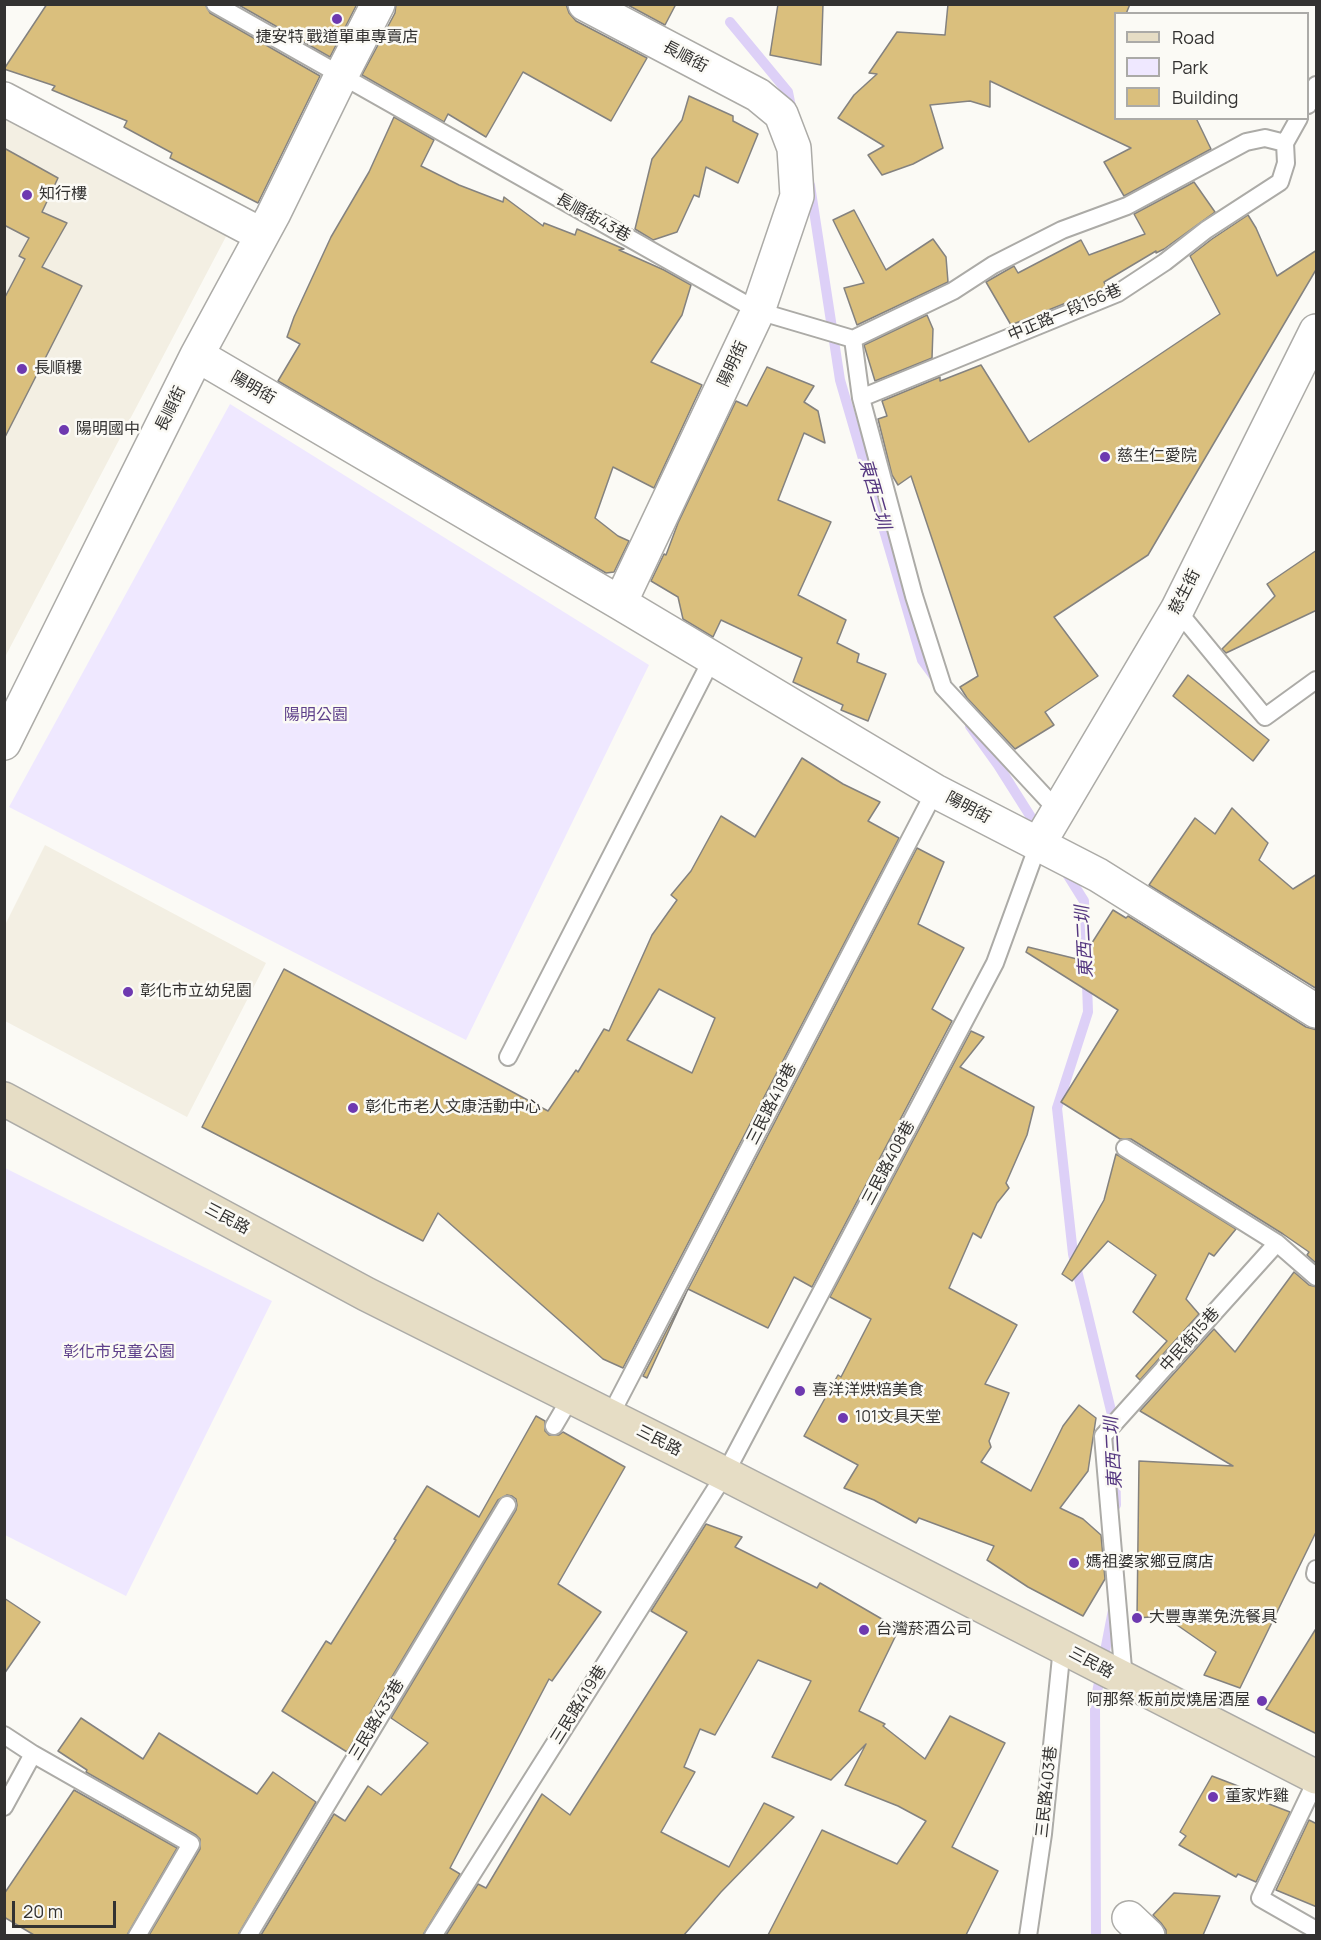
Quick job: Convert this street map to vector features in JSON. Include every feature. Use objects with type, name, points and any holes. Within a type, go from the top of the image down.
[{"type":"street","name":"長順街","points":[[4,743],[197,355],[262,235],[378,4]]},
{"type":"street","name":"長順街","points":[[585,4],[758,95],[781,114]]},
{"type":"street","points":[[4,99],[262,235]]},
{"type":"street","name":"陽明街","points":[[620,603],[758,311],[797,196],[794,147],[781,114]]},
{"type":"street","name":"慈生街","points":[[1038,845],[1177,610],[1317,331]]},
{"type":"street","name":"陽明街","points":[[197,355],[935,791],[1098,875],[1317,1011]]},
{"type":"street","name":"三民路","points":[[4,1099],[366,1294],[725,1474],[1317,1779]]},
{"type":"lane","points":[[215,4],[340,76]]},
{"type":"lane","name":"長順街43巷","points":[[340,76],[758,311],[853,339]]},
{"type":"lane","points":[[1309,103],[1317,86]]},
{"type":"lane","name":"中正路一段156巷","points":[[861,398],[1118,293],[1165,262],[1206,230],[1280,182],[1286,163],[1285,143],[1298,120]]},
{"type":"lane","points":[[1059,812],[943,687],[914,596],[861,398],[853,339],[953,291],[993,265],[1062,230],[1128,206],[1246,142],[1264,138],[1285,143]]},
{"type":"lane","points":[[1177,610],[1265,717],[1317,680]]},
{"type":"lane","points":[[507,1057],[712,659]]},
{"type":"lane","name":"三民路418巷","points":[[610,1416],[935,791]]},
{"type":"lane","name":"三民路408巷","points":[[725,1474],[995,963],[1038,845]]},
{"type":"lane","points":[[1125,1148],[1277,1243],[1317,1277]]},
{"type":"lane","name":"中民街15巷","points":[[1124,1680],[1103,1436],[1277,1243]]},
{"type":"lane","points":[[554,1426],[571,1397]]},
{"type":"lane","name":"三民路419巷","points":[[433,1935],[725,1474]]},
{"type":"lane","name":"三民路433巷","points":[[248,1935],[507,1505]]},
{"type":"lane","name":"三民路403巷","points":[[1028,1935],[1043,1834],[1062,1647]]},
{"type":"lane","points":[[4,1735],[33,1754],[191,1844],[137,1935]]},
{"type":"lane","points":[[4,1807],[33,1754]]},
{"type":"lane","points":[[1317,1779],[1260,1898],[1317,1930]]},
{"type":"shaded area","name":"陽明國中","points":[[5,107],[231,227],[5,657]]},
{"type":"shaded area","name":"彰化市立幼兒園","points":[[45,845],[266,963],[187,1117],[5,1021],[5,925]]},
{"type":"green space","name":"陽明公園","points":[[230,404],[649,665],[466,1040],[9,807]]},
{"type":"green space","name":"彰化市兒童公園","points":[[5,1168],[272,1301],[126,1596],[5,1535]]},
{"type":"building","points":[[47,4],[205,4],[210,13],[320,76],[258,203],[170,158],[172,153],[124,127],[127,121],[52,90],[55,86],[4,69]]},
{"type":"building","points":[[237,4],[357,4],[330,57]]},
{"type":"building","points":[[396,4],[566,4],[569,13],[576,21],[647,58],[611,121],[523,72],[486,137],[448,114],[444,122],[362,75],[395,13]]},
{"type":"building","points":[[626,4],[676,4],[665,25]]},
{"type":"building","points":[[778,4],[823,4],[821,65],[770,55]]},
{"type":"building","points":[[948,4],[1130,4],[1127,12],[1114,12],[1114,120],[1197,120],[1211,149],[1124,196],[1104,162],[1131,148],[990,81],[990,107],[970,101],[930,105],[943,148],[913,164],[882,175],[868,155],[884,146],[838,118],[854,95],[877,74],[869,73],[897,32],[945,35]]},
{"type":"building","points":[[689,96],[733,116],[733,121],[758,134],[738,183],[706,167],[699,197],[694,195],[677,232],[653,240],[635,229],[652,159],[682,120]]},
{"type":"building","points":[[394,117],[434,140],[421,166],[459,185],[503,202],[504,197],[543,226],[544,223],[575,235],[577,229],[624,249],[619,250],[691,285],[682,315],[651,362],[702,385],[654,488],[613,467],[595,518],[618,536],[629,541],[614,572],[606,573],[278,381],[300,344],[287,337],[294,317],[331,237],[369,172]]},
{"type":"building","name":"長順樓","points":[[4,148],[58,178],[42,212],[67,223],[42,267],[82,286],[4,439],[4,299],[25,259],[19,256],[29,238],[4,225]]},
{"type":"building","points":[[1194,182],[1215,212],[1164,249],[1156,253],[1156,251],[1104,282],[1106,287],[1011,325],[986,282],[1014,266],[1018,273],[1081,240],[1089,255],[1145,234],[1134,214]]},
{"type":"building","points":[[854,210],[886,270],[933,239],[946,257],[948,282],[857,325],[844,288],[864,283],[833,220]]},
{"type":"building","name":"慈生仁愛院","points":[[1248,215],[1277,276],[1317,250],[1317,268],[1148,555],[1054,617],[1098,676],[1045,712],[1054,725],[1015,749],[967,698],[960,687],[978,676],[911,476],[898,485],[892,475],[878,419],[887,416],[882,401],[940,377],[940,381],[981,365],[1029,442],[1220,314],[1190,256]]},
{"type":"building","points":[[927,315],[933,329],[932,358],[875,381],[864,345]]},
{"type":"building","points":[[767,367],[814,386],[804,402],[818,411],[825,443],[804,433],[778,500],[831,522],[798,595],[846,620],[837,643],[859,654],[857,662],[886,674],[868,721],[841,710],[843,705],[793,682],[802,658],[721,620],[713,637],[683,619],[678,597],[651,581],[664,554],[666,555],[678,523],[736,401],[747,406]]},
{"type":"building","points":[[1317,550],[1317,610],[1226,653],[1222,649],[1275,596],[1267,584]]},
{"type":"building","points":[[1188,675],[1269,740],[1253,761],[1173,696]]},
{"type":"building","points":[[802,758],[843,784],[880,802],[868,821],[899,838],[623,1368],[603,1359],[438,1213],[423,1241],[202,1127],[284,969],[548,1111],[576,1070],[578,1072],[604,1029],[609,1031],[652,935],[677,900],[671,895],[691,871],[721,816],[755,837]],"holes":[[[659,989],[715,1018],[692,1073],[627,1040]]]},
{"type":"building","points":[[1232,808],[1268,843],[1259,860],[1293,889],[1317,874],[1317,989],[1149,885],[1195,818],[1215,834]]},
{"type":"building","points":[[917,848],[944,862],[918,924],[964,948],[932,1009],[952,1021],[812,1287],[794,1277],[768,1328],[688,1289]]},
{"type":"building","points":[[1113,910],[1126,918],[1128,916],[1306,1027],[1317,1030],[1317,1264],[1307,1255],[1309,1252],[1283,1234],[1131,1139],[1120,1139],[1061,1102],[1118,1010],[1026,952],[1028,947],[1081,960]]},
{"type":"building","points":[[971,1031],[984,1037],[960,1067],[1034,1107],[1027,1135],[1006,1183],[1009,1188],[997,1203],[981,1238],[973,1233],[949,1288],[1017,1325],[985,1384],[1009,1393],[989,1441],[991,1447],[981,1462],[1031,1491],[1063,1426],[1079,1405],[1096,1418],[1088,1471],[1060,1508],[1083,1519],[1101,1535],[1105,1579],[1083,1616],[1028,1587],[987,1560],[994,1546],[919,1518],[916,1523],[874,1500],[844,1488],[858,1465],[804,1436],[838,1375],[841,1377],[871,1319],[830,1297]]},
{"type":"building","points":[[1116,1154],[1236,1229],[1214,1256],[1209,1253],[1186,1299],[1199,1314],[1140,1380],[1136,1376],[1167,1341],[1133,1312],[1156,1275],[1108,1241],[1072,1281],[1062,1274],[1104,1200]]},
{"type":"building","points":[[1294,1272],[1309,1285],[1317,1287],[1317,1530],[1240,1688],[1204,1675],[1216,1652],[1164,1616],[1137,1618],[1139,1461],[1233,1466],[1140,1411],[1214,1329],[1235,1352]]},
{"type":"building","points":[[687,1292],[647,1378],[643,1376]]},
{"type":"building","points":[[536,1416],[545,1421],[545,1431],[549,1435],[559,1435],[563,1432],[625,1467],[558,1584],[601,1612],[552,1681],[549,1679],[450,1868],[460,1874],[423,1935],[261,1935],[334,1814],[345,1821],[368,1786],[381,1795],[428,1743],[391,1718],[516,1510],[516,1499],[507,1495],[498,1500],[347,1752],[282,1711],[326,1641],[331,1644],[427,1486],[479,1517]]},
{"type":"building","points":[[706,1524],[742,1537],[735,1547],[817,1588],[820,1583],[899,1629],[859,1711],[885,1724],[883,1726],[925,1759],[950,1716],[1005,1743],[952,1847],[998,1871],[966,1935],[768,1935],[822,1830],[897,1864],[926,1821],[898,1806],[845,1785],[866,1744],[831,1780],[772,1757],[811,1681],[758,1660],[715,1735],[700,1729],[684,1767],[695,1772],[661,1832],[729,1867],[764,1803],[794,1817],[721,1892],[684,1935],[446,1935],[478,1884],[486,1888],[542,1794],[570,1815],[687,1632],[651,1611]]},
{"type":"building","points":[[4,1598],[40,1622],[4,1674]]},
{"type":"building","points":[[1317,1627],[1317,1734],[1266,1709]]},
{"type":"building","points":[[81,1718],[143,1759],[159,1733],[257,1794],[273,1772],[316,1802],[238,1935],[149,1935],[200,1849],[200,1839],[86,1772],[87,1770],[58,1751]]},
{"type":"building","points":[[1212,1776],[1251,1791],[1248,1796],[1290,1812],[1256,1882],[1238,1874],[1236,1877],[1179,1845],[1186,1836],[1180,1832]]},
{"type":"building","points":[[74,1790],[177,1848],[127,1935],[34,1935],[4,1917],[4,1894]]},
{"type":"building","points":[[1309,1820],[1317,1824],[1317,1907],[1276,1890]]},
{"type":"building","points":[[1174,1893],[1220,1896],[1203,1935],[1166,1935],[1166,1930],[1153,1915]]},
{"type":"waterway","name":"東西二圳","points":[[730,22],[788,92],[792,112]]},
{"type":"waterway","name":"東西二圳","points":[[810,185],[840,380],[922,660],[936,679]]},
{"type":"waterway","name":"東西二圳","points":[[970,726],[1041,833]]},
{"type":"waterway","name":"東西二圳","points":[[1064,869],[1084,901],[1088,1012],[1057,1108],[1073,1254],[1114,1423],[1116,1505]]},
{"type":"waterway","name":"東西二圳","points":[[1096,1936],[1095,1703],[1113,1610]]},
{"type":"place","name":"捷安特 戰道單車專賣店","points":[[337,19]]},
{"type":"place","name":"知行樓","points":[[27,195]]},
{"type":"place","name":"長順樓","points":[[22,369]]},
{"type":"place","name":"陽明國中","points":[[64,430]]},
{"type":"place","name":"慈生仁愛院","points":[[1105,457]]},
{"type":"place","name":"彰化市立幼兒園","points":[[128,992]]},
{"type":"place","name":"彰化市老人文康活動中心","points":[[353,1108]]},
{"type":"place","name":"喜洋洋烘焙美食","points":[[800,1391]]},
{"type":"place","name":"101文具天堂","points":[[843,1418]]},
{"type":"place","name":"媽祖婆家鄉豆腐店","points":[[1074,1563]]},
{"type":"place","name":"大豐專業免洗餐具","points":[[1137,1618]]},
{"type":"place","name":"台灣菸酒公司","points":[[864,1630]]},
{"type":"place","name":"阿那祭 板前炭燒居酒屋","points":[[1262,1701]]},
{"type":"place","name":"董家炸雞","points":[[1213,1797]]}]
